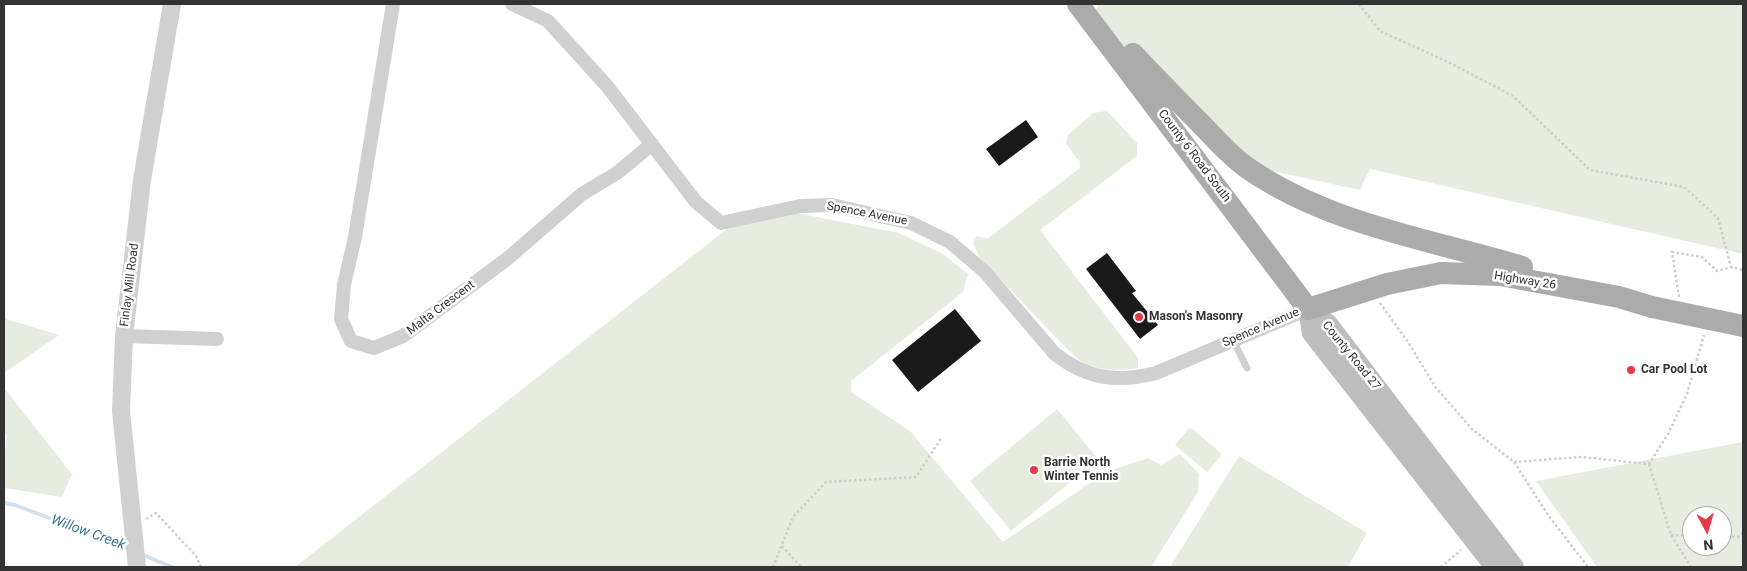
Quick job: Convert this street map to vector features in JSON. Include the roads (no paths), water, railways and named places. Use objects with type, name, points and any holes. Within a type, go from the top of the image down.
[{"type":"main road","name":"County 6 Road South","points":[[1078,4],[1308,309]]},
{"type":"main road","points":[[1083,4],[1217,141],[1244,166],[1288,193],[1337,214],[1417,239],[1515,265],[1619,296]]},
{"type":"main road","name":"Highway 26","points":[[1308,309],[1373,288],[1441,273],[1500,275],[1619,296],[1652,307],[1743,326]]},
{"type":"main road","name":"County Road 27","points":[[1308,309],[1312,333],[1495,567]]},
{"type":"main road","name":"County Road 27","points":[[1308,309],[1328,324],[1514,567]]},
{"type":"street","name":"Finlay Mill Road","points":[[137,567],[121,411],[124,336],[142,180],[172,4]]},
{"type":"street","name":"Malta Crescent","points":[[393,4],[355,237],[344,285],[341,319],[351,341],[374,348],[403,336],[507,259],[582,194],[616,174],[652,144]]},
{"type":"street","name":"Spence Avenue","points":[[512,4],[548,21],[607,86],[696,202],[721,223],[800,206],[832,205],[911,223],[950,242],[985,272],[1054,354],[1084,373],[1119,379],[1138,378],[1156,373],[1308,309]]},
{"type":"street","points":[[124,336],[217,339]]},
{"type":"lane","points":[[1233,340],[1246,368]]},
{"type":"waterway","name":"Willow Creek","points":[[4,503],[15,505],[131,549]]},
{"type":"waterway","name":"Willow Creek","points":[[141,554],[172,567]]},
{"type":"place","name":"Mason's Masonry","points":[[1139,317]]},
{"type":"place","name":"Car Pool Lot","points":[[1631,370]]},
{"type":"place","name":"Barrie North Winter Tennis","points":[[1034,470]]}]
